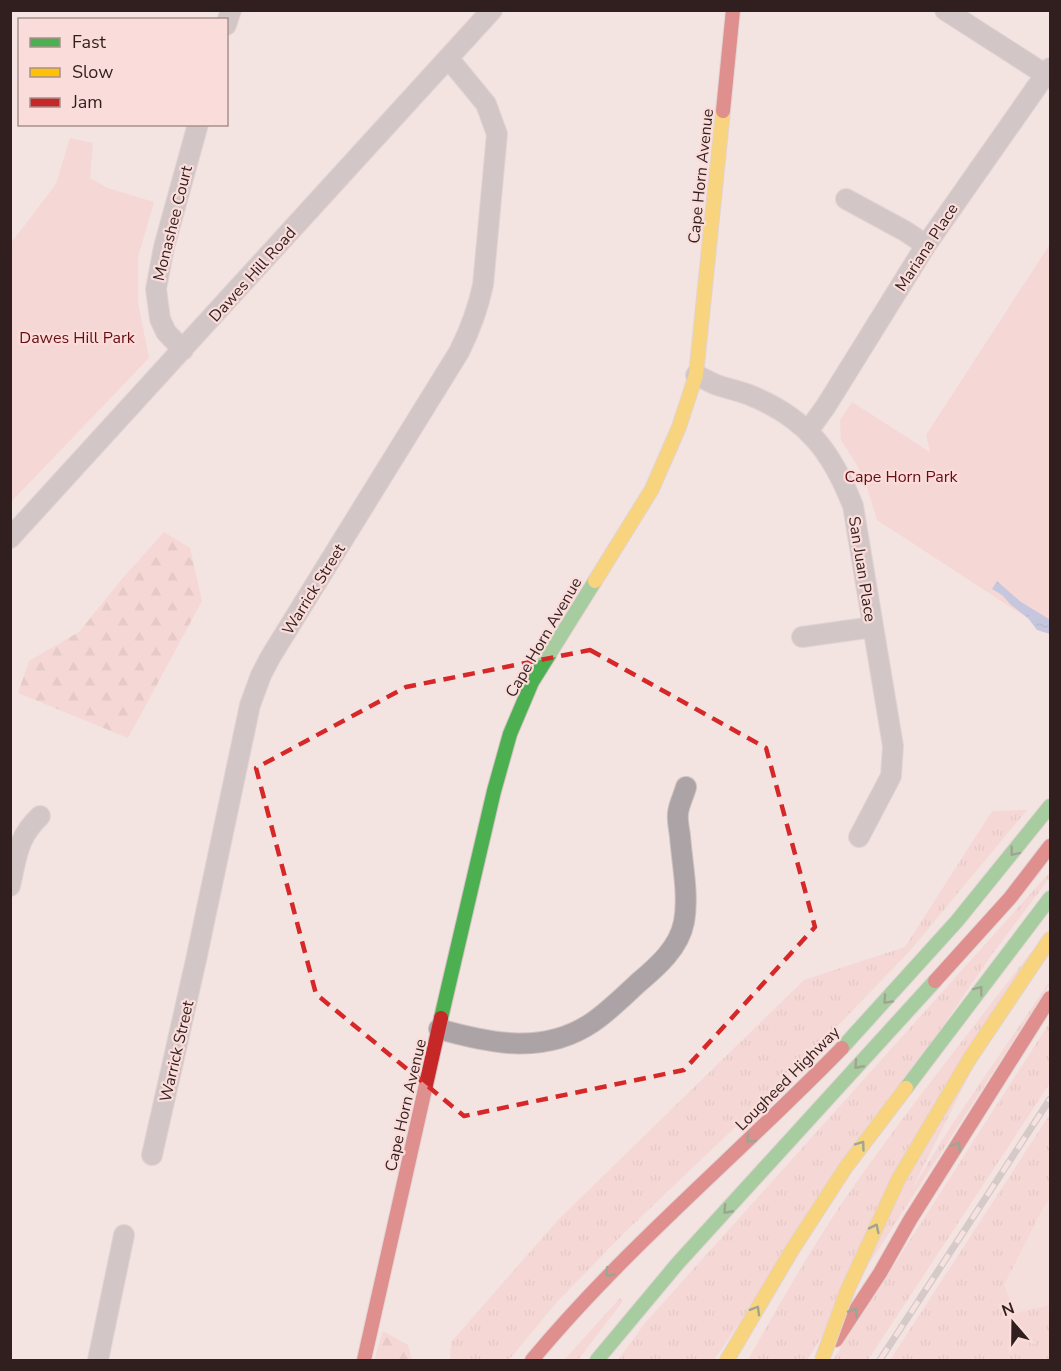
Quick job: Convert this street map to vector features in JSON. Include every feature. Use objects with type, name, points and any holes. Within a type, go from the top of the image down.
[{"type":"main road","name":"Cape Horn Avenue","points":[[364,1360],[426,1080],[502,762],[523,700],[652,489],[679,427],[696,375],[733,10]]},
{"type":"main road","name":"Lougheed Highway","points":[[532,1360],[580,1304],[624,1259],[783,1108],[862,1027],[950,930],[1050,806]]},
{"type":"main road","points":[[597,1360],[678,1263],[1010,898],[1050,846]]},
{"type":"main road","points":[[727,1360],[792,1250],[846,1167],[1050,898]]},
{"type":"main road","points":[[822,1360],[858,1263],[907,1163],[970,1058],[1050,939]]},
{"type":"main road","points":[[907,1163],[1050,959]]},
{"type":"main road","points":[[822,1360],[879,1273],[1050,998]]},
{"type":"street","name":"Dawes Hill Road","points":[[10,538],[492,10]]},
{"type":"street","points":[[945,10],[1048,71]]},
{"type":"street","name":"Warrick Street","points":[[152,1155],[196,960],[244,729],[255,689],[271,656],[459,352],[478,307],[483,285],[497,134],[486,104],[448,59]]},
{"type":"street","name":"Mariana Place","points":[[808,431],[826,406],[926,245],[1048,71]]},
{"type":"street","name":"Monashee Court","points":[[183,350],[166,332],[160,319],[156,289],[164,248],[197,126]]},
{"type":"street","points":[[846,199],[926,245]]},
{"type":"street","name":"San Juan Place","points":[[696,375],[716,385],[753,396],[787,415],[808,431],[825,449],[838,471],[852,506],[893,746],[891,776],[859,837]]},
{"type":"street","points":[[802,637],[873,627]]},
{"type":"street","points":[[439,1029],[517,1045],[553,1041],[594,1022],[656,968],[674,946],[682,932],[685,920],[686,905],[678,813],[686,787]]},
{"type":"street","points":[[10,886],[21,841],[28,828],[40,816]]},
{"type":"street","points":[[98,1360],[124,1235]]},
{"type":"highlighted area","points":[[590,650],[766,748],[815,927],[684,1070],[464,1116],[316,994],[256,768],[406,687]]},
{"type":"shaded area","points":[[1050,1174],[1050,1360],[1014,1360],[988,1270]]},
{"type":"green space","name":"Dawes Hill Park","points":[[70,138],[93,143],[90,178],[108,188],[154,202],[138,257],[138,303],[149,358],[11,502],[11,243],[56,184]]},
{"type":"green space","name":"Cape Horn Park","points":[[1050,244],[1050,633],[877,520],[866,484],[841,440],[840,420],[852,402],[930,452],[926,435]]},
{"type":"green space","points":[[164,532],[190,548],[202,601],[128,738],[18,693],[29,661],[79,632]]},
{"type":"green space","points":[[1027,810],[909,952],[791,1074],[622,1235],[555,1304],[509,1360],[450,1360],[451,1342],[559,1219],[804,980],[905,947],[992,811]]},
{"type":"green space","points":[[1050,872],[1050,877],[988,960],[714,1360],[618,1360],[645,1323]]},
{"type":"green space","points":[[1031,952],[912,1189],[951,1126],[1050,981],[1050,984],[807,1360],[748,1360],[818,1239],[866,1168]]},
{"type":"green space","points":[[1050,1022],[1050,1083],[868,1360],[833,1360]]},
{"type":"green space","points":[[1050,1114],[1050,1198],[1004,1285],[1015,1313],[1050,1305],[1050,1360],[890,1360]]},
{"type":"green space","points":[[620,1298],[623,1301],[578,1360],[564,1360]]},
{"type":"green space","points":[[383,1331],[408,1345],[412,1360],[374,1360]]},
{"type":"water","points":[[997,581],[1021,602],[1049,619],[1050,634],[1037,630],[1028,618],[992,589]]},
{"type":"railway","points":[[880,1360],[1050,1099]]},
{"type":"traffic: fast","points":[[441,1018],[494,791],[510,734],[532,682],[595,581]]},
{"type":"traffic: fast","points":[[842,1048],[957,921],[1050,806]]},
{"type":"traffic: fast","points":[[906,1088],[1050,898]]},
{"type":"traffic: fast","points":[[597,1360],[678,1263],[935,981]]},
{"type":"traffic: slow","points":[[595,581],[652,489],[679,427],[696,375],[723,111]]},
{"type":"traffic: slow","points":[[899,1178],[970,1058],[1050,939]]},
{"type":"traffic: slow","points":[[727,1360],[792,1250],[846,1167],[906,1088]]},
{"type":"traffic: slow","points":[[822,1360],[847,1291],[899,1178]]},
{"type":"traffic: jam","points":[[723,111],[733,10]]},
{"type":"traffic: jam","points":[[935,981],[1010,898],[1050,846]]},
{"type":"traffic: jam","points":[[836,1340],[1050,998]]},
{"type":"traffic: jam","points":[[364,1360],[441,1018]]},
{"type":"traffic: jam","points":[[532,1360],[606,1278],[842,1048]]}]
